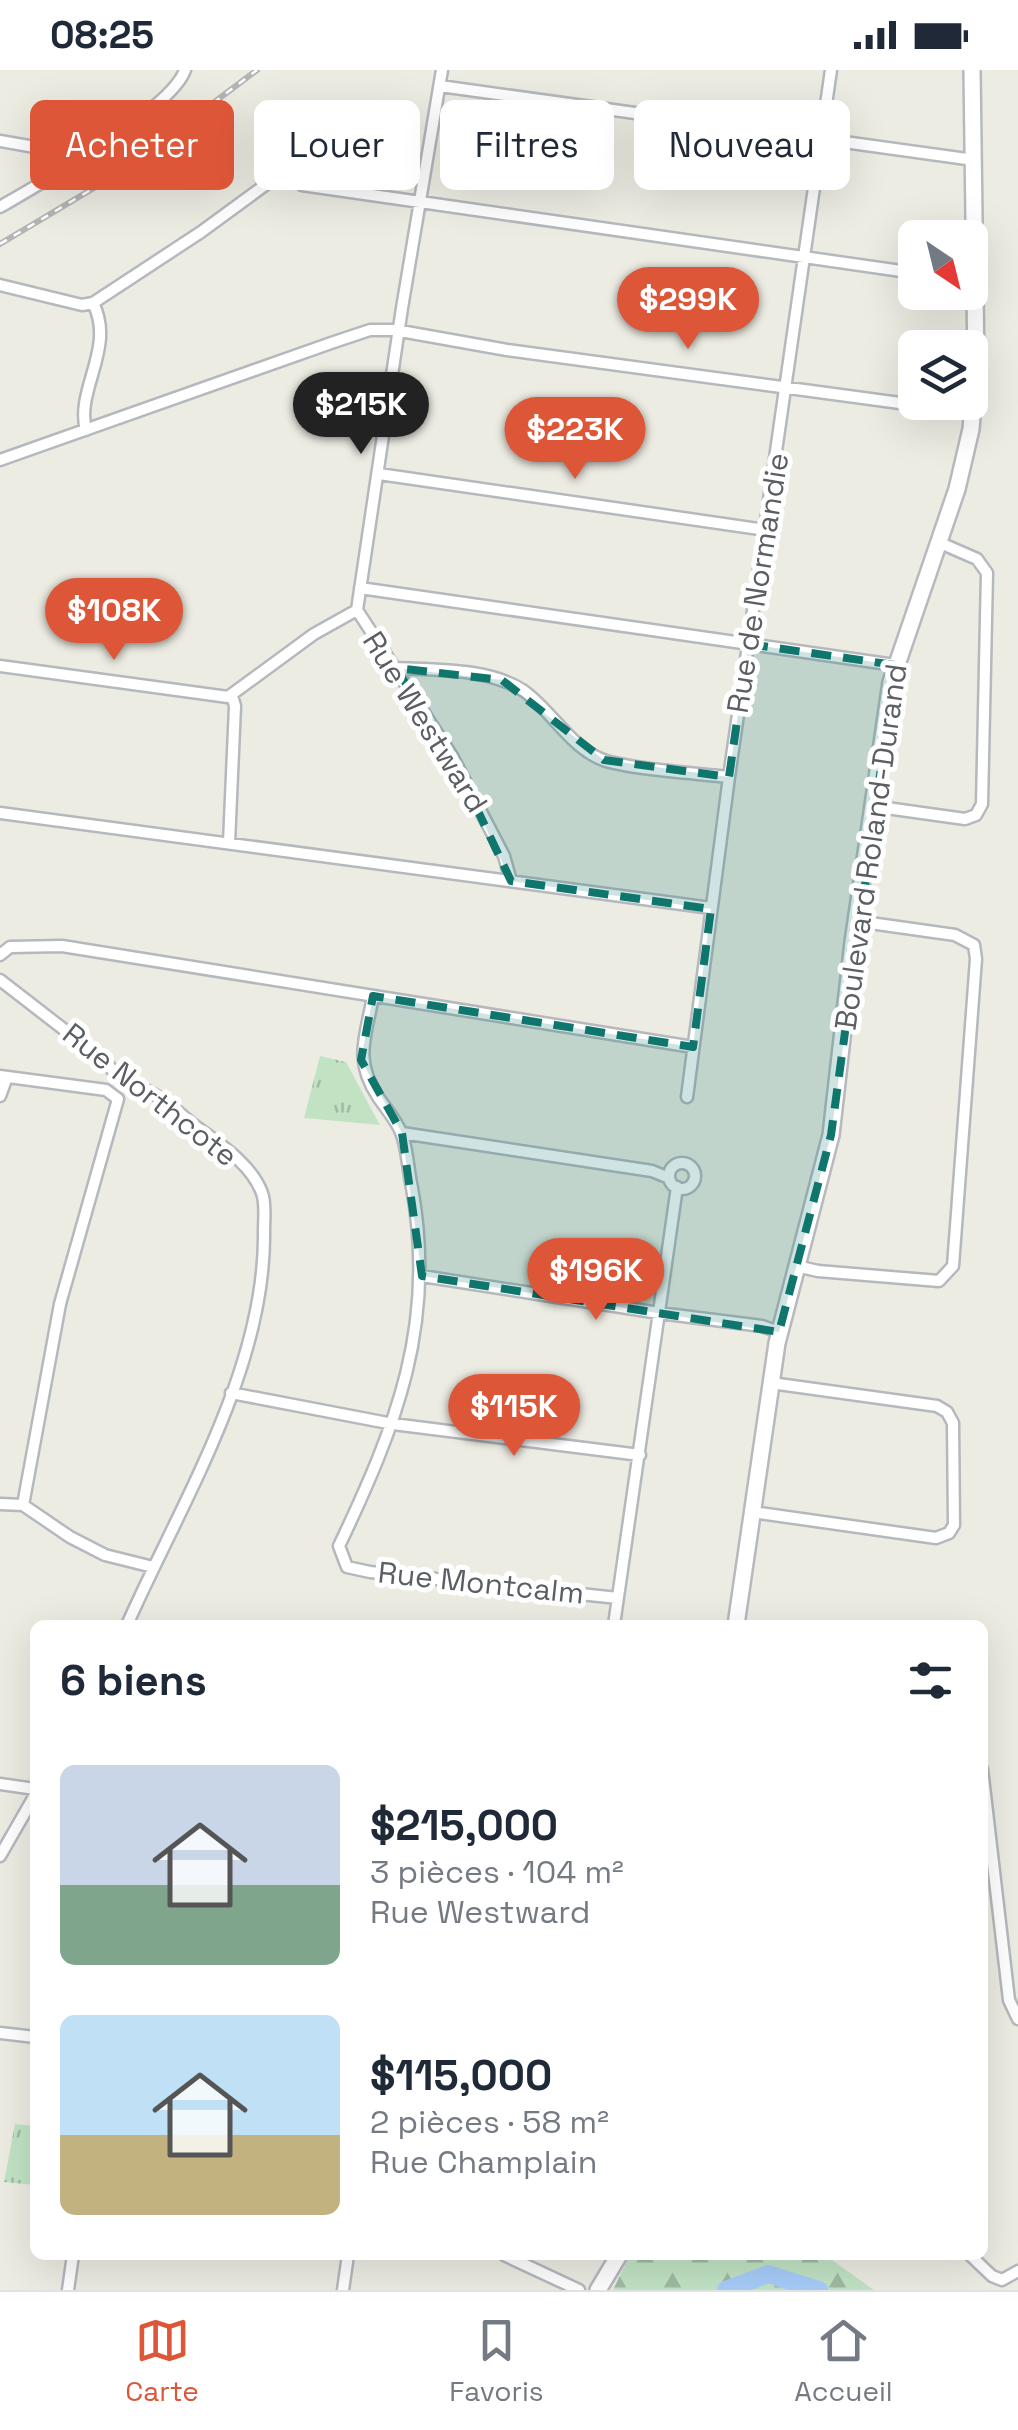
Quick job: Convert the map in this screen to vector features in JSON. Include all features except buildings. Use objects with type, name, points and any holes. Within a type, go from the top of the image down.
[{"type":"street","name":"Rue Westward","points":[[442,70],[357,610],[452,756],[504,856],[511,881]]},
{"type":"street","name":"Rue de Normandie","points":[[827,100],[832,70]]},
{"type":"street","name":"Boulevard Roland-Durand","points":[[972,70],[974,220]]},
{"type":"street","points":[[162,100],[174,91],[185,72]]},
{"type":"street","points":[[440,86],[634,113]]},
{"type":"street","points":[[0,142],[30,146]]},
{"type":"street","points":[[850,144],[974,160]]},
{"type":"street","points":[[0,206],[30,189]]},
{"type":"street","points":[[0,285],[82,305],[93,303],[258,190]]},
{"type":"street","points":[[339,190],[898,271]]},
{"type":"street","name":"Rue de Normandie","points":[[687,1097],[729,777],[815,190]]},
{"type":"street","points":[[86,430],[83,418],[100,336],[100,318],[93,303]]},
{"type":"street","points":[[0,460],[364,332],[400,330],[526,352],[898,402]]},
{"type":"street","name":"Boulevard Roland-Durand","points":[[737,1620],[779,1332],[831,1135],[856,921],[895,666],[960,479],[973,420]]},
{"type":"street","points":[[378,474],[766,530]]},
{"type":"street","points":[[872,806],[960,820],[976,815],[982,804],[987,572],[977,559],[938,542]]},
{"type":"street","points":[[360,588],[895,666]]},
{"type":"street","points":[[0,666],[218,698],[232,696],[322,628],[357,610]]},
{"type":"street","points":[[396,668],[444,670],[502,680],[524,692],[581,746],[604,760],[729,777]]},
{"type":"street","points":[[229,844],[232,696]]},
{"type":"street","points":[[0,813],[711,908]]},
{"type":"street","points":[[796,1266],[818,1272],[939,1281],[953,1266],[974,945],[955,934],[856,921]]},
{"type":"street","points":[[0,955],[10,946],[62,946],[694,1047]]},
{"type":"street","name":"Rue Northcote","points":[[0,980],[113,1071],[128,1072],[135,1086],[145,1089],[228,1151],[251,1174],[263,1195],[263,1280],[247,1350],[186,1500],[129,1620]]},
{"type":"street","name":"Rue Montcalm","points":[[373,996],[361,1060],[365,1078],[402,1133],[418,1222],[422,1276],[415,1344],[392,1424],[338,1546],[347,1568],[618,1598]]},
{"type":"street","points":[[106,1090],[106,1079],[113,1071]]},
{"type":"street","points":[[0,1096],[3,1076],[106,1090],[118,1099]]},
{"type":"street","points":[[118,1099],[132,1094],[135,1086]]},
{"type":"street","points":[[23,1505],[60,1304],[118,1099]]},
{"type":"street","points":[[402,1133],[652,1171],[673,1183],[659,1313],[615,1620]]},
{"type":"street","points":[[422,1276],[762,1326],[779,1332]]},
{"type":"street","points":[[752,1512],[936,1538],[949,1534],[954,1525],[952,1423],[947,1412],[938,1406],[771,1383]]},
{"type":"street","points":[[231,1394],[392,1424],[640,1454]]},
{"type":"street","points":[[0,1504],[23,1505],[70,1538],[105,1556],[153,1567]]},
{"type":"street","points":[[0,1784],[30,1791]]},
{"type":"street","points":[[0,1856],[30,1801]]},
{"type":"street","points":[[988,1820],[1009,2000],[1018,2019]]},
{"type":"street","points":[[0,2033],[30,2036]]},
{"type":"street","points":[[68,2290],[72,2260]]},
{"type":"street","points":[[343,2290],[347,2260]]},
{"type":"street","points":[[515,2260],[579,2290]]},
{"type":"street","points":[[598,2290],[616,2260]]},
{"type":"street","points":[[976,2260],[1002,2280],[1018,2271]]},
{"type":"highlighted area","points":[[748,644],[895,665],[831,1135],[779,1332],[422,1276],[402,1133],[361,1060],[373,996],[693,1047],[711,909],[511,881],[452,756],[396,668],[502,680],[604,760],[729,777]]},
{"type":"green space","points":[[320,1056],[346,1062],[380,1125],[304,1118]]},
{"type":"green space","points":[[15,2124],[30,2126],[30,2185],[4,2182]]},
{"type":"green space","points":[[628,2260],[832,2260],[874,2290],[613,2290]]},
{"type":"waterway","points":[[726,2290],[768,2274],[819,2290]]},
{"type":"railway","points":[[0,244],[124,170],[257,70]]}]
